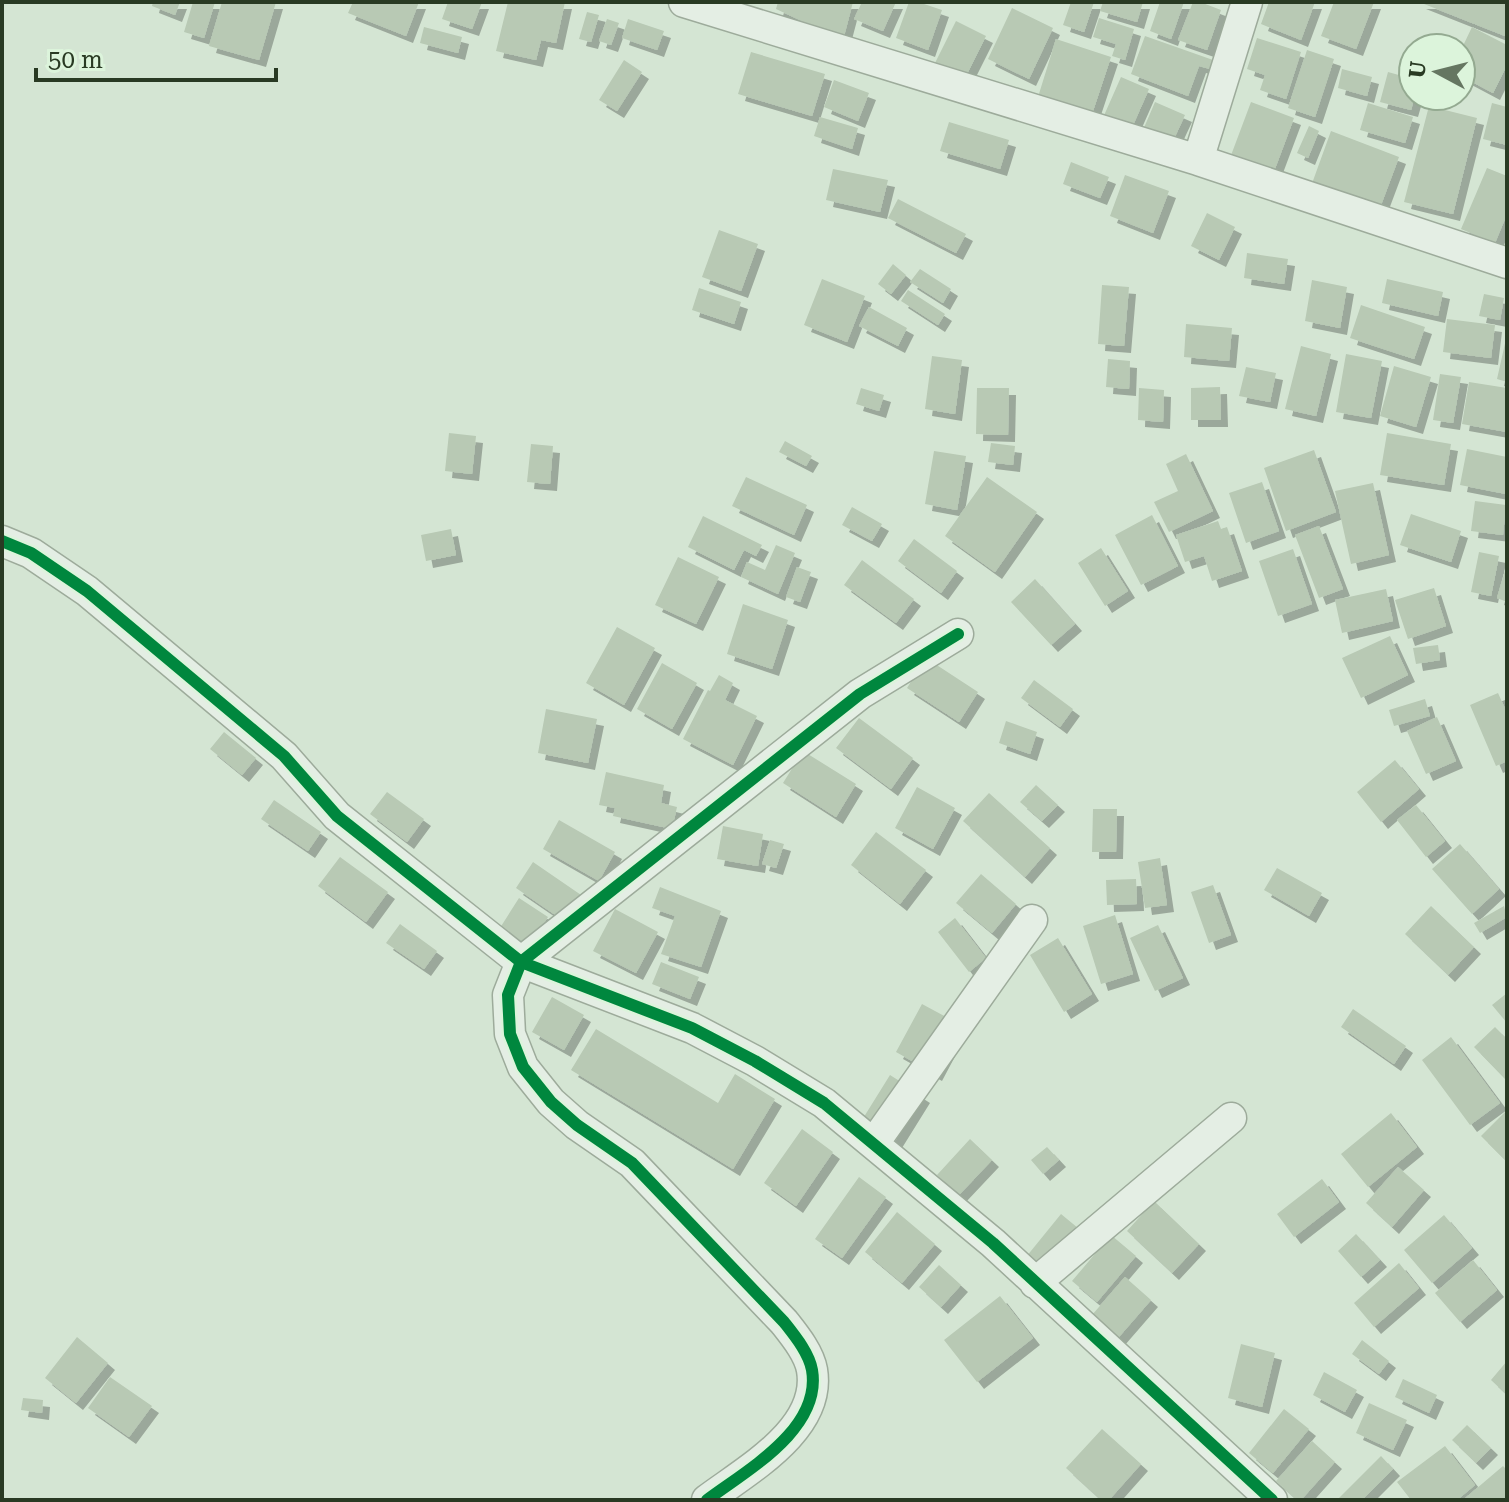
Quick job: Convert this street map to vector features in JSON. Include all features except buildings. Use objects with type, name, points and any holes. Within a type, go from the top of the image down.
[{"type":"street","points":[[684,2],[1198,160],[1507,263]]},
{"type":"street","points":[[1198,160],[1247,2]]},
{"type":"street","points":[[2,541],[31,553],[87,591],[284,756],[337,816],[521,962],[692,1028],[755,1061],[824,1103],[993,1243],[1272,1500]]},
{"type":"street","points":[[707,1500],[764,1459],[791,1434],[813,1395],[812,1368],[799,1341],[774,1310],[632,1163],[577,1125],[551,1102],[523,1067],[510,1034],[508,995],[521,962],[860,694],[958,634]]},
{"type":"street","points":[[874,1143],[1032,920]]},
{"type":"street","points":[[1035,1283],[1231,1118]]},
{"type":"cycle path","points":[[2,541],[31,553],[87,591],[284,756],[337,816],[521,962],[692,1028],[755,1061],[824,1103],[993,1243],[1272,1500]]},
{"type":"cycle path","points":[[707,1500],[760,1461],[794,1429],[812,1391],[812,1370],[808,1357],[784,1322],[632,1163],[577,1125],[551,1102],[523,1067],[510,1034],[508,995],[521,962],[860,694],[958,634]]}]
